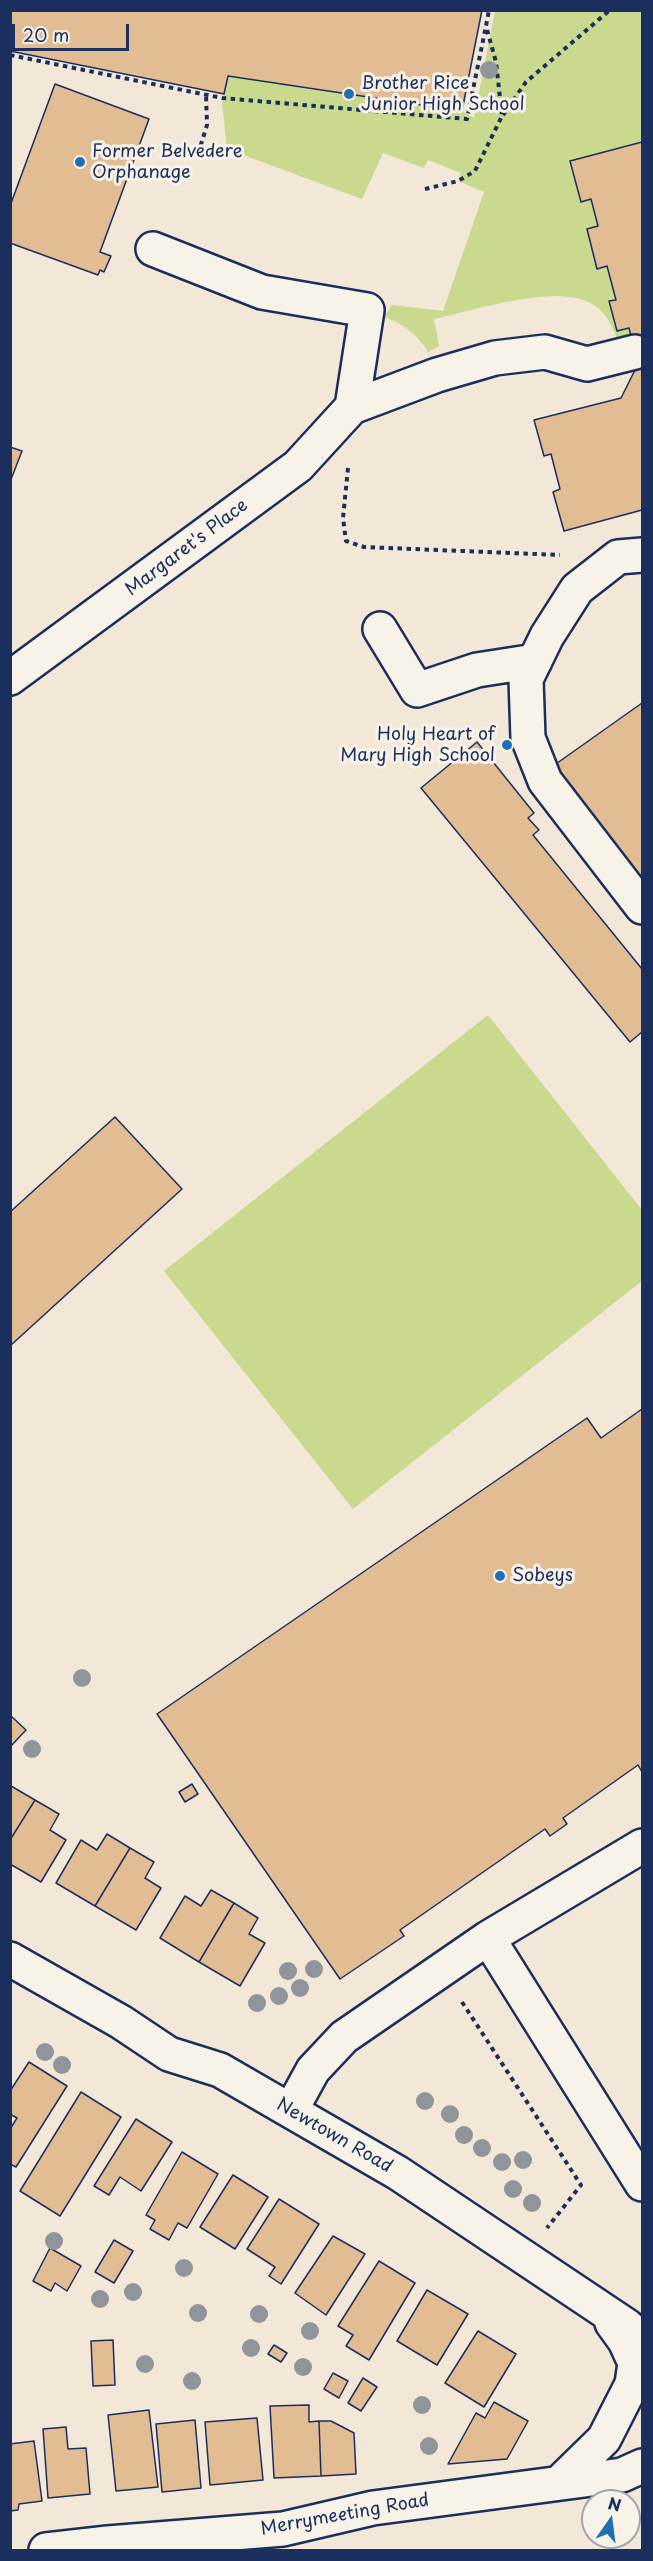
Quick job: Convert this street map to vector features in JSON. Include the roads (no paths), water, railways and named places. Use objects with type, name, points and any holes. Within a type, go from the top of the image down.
[{"type":"street","points":[[153,249],[262,292],[367,310],[352,407],[437,375],[495,357],[544,352],[587,364],[635,352]]},
{"type":"street","name":"Margaret's Place","points":[[10,678],[298,466],[352,407]]},
{"type":"street","points":[[630,556],[577,589],[547,636],[526,679],[528,738],[544,781],[642,907]]},
{"type":"street","points":[[380,629],[417,690],[477,670],[535,661]]},
{"type":"street","points":[[291,2110],[313,2070],[344,2037],[488,1938],[642,1846]]},
{"type":"street","points":[[488,1938],[642,2184]]},
{"type":"street","name":"Newtown Road","points":[[10,1959],[121,2022],[169,2054],[220,2070],[398,2173],[629,2326]]},
{"type":"street","points":[[561,2481],[604,2439],[632,2384],[635,2363],[624,2341],[629,2326]]},
{"type":"street","name":"Merrymeeting Road","points":[[46,2550],[108,2543],[283,2540],[373,2508],[561,2481],[622,2475],[642,2466]]},
{"type":"place","name":"Brother Rice Junior High School","points":[[349,94]]},
{"type":"place","name":"Former Belvedere Orphanage","points":[[80,162]]},
{"type":"place","name":"Holy Heart of Mary High School","points":[[507,745]]},
{"type":"place","name":"Sobeys","points":[[500,1576]]}]
